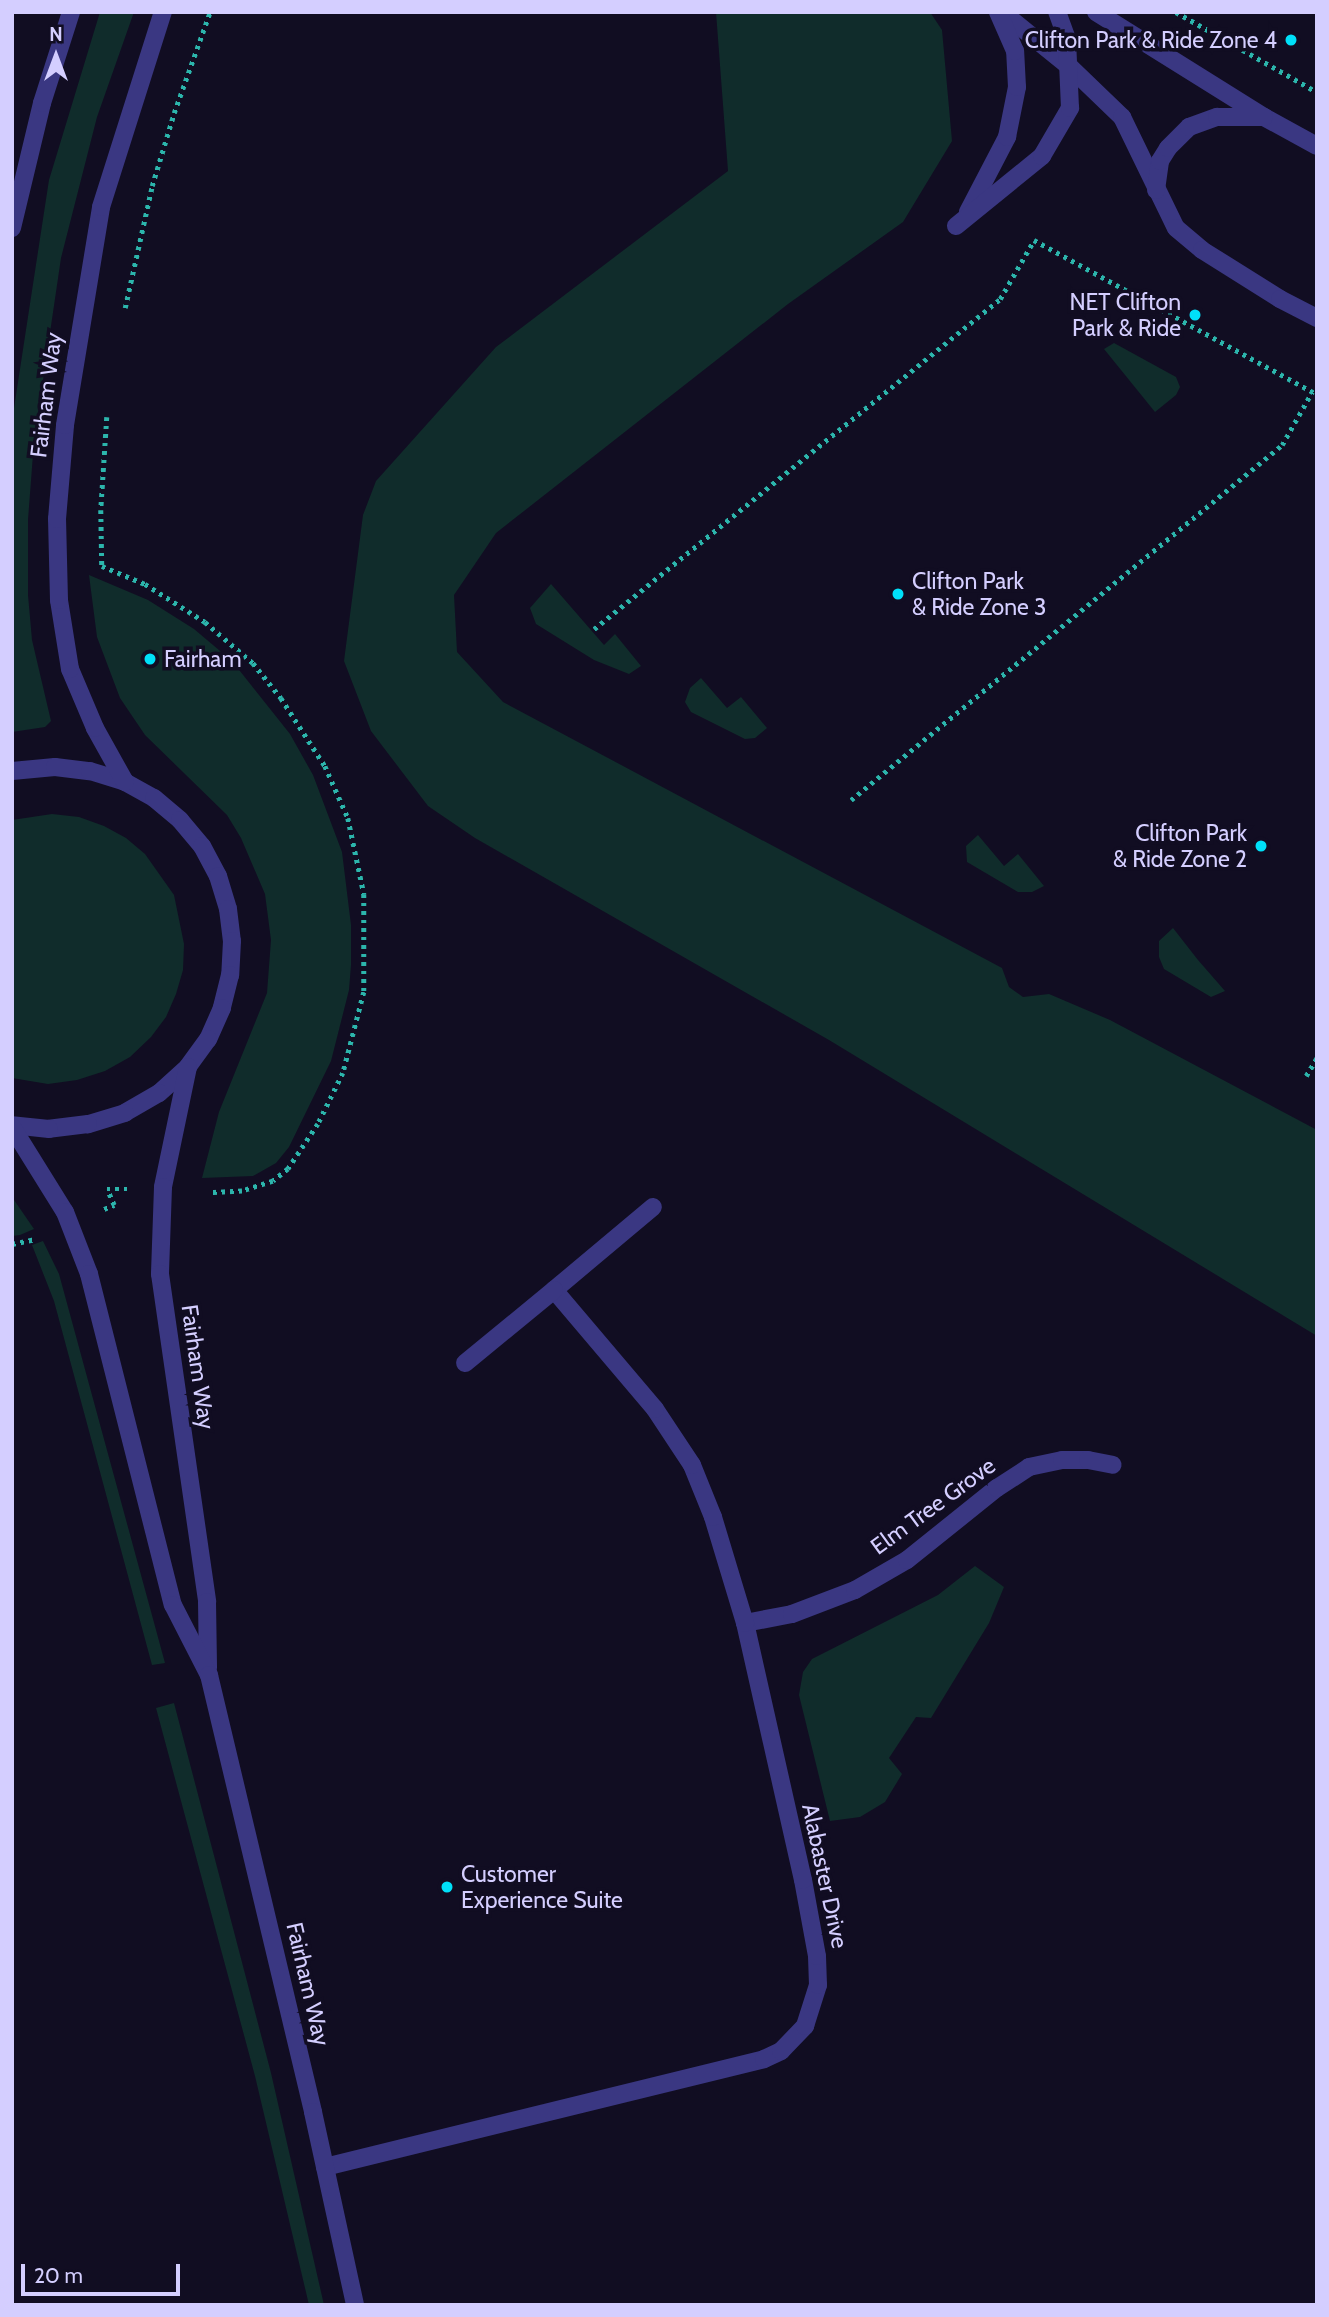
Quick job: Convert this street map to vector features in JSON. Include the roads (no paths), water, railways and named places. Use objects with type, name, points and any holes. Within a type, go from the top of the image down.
[{"type":"street","points":[[12,228],[38,116],[71,12]]},
{"type":"street","name":"Fairham Way","points":[[125,782],[95,728],[70,669],[59,600],[57,519],[65,425],[101,207],[163,12]]},
{"type":"street","points":[[1000,12],[1070,68],[1122,117],[1176,228],[1202,250],[1280,299],[1317,318]]},
{"type":"street","points":[[1000,12],[1015,51],[1017,87],[1002,149],[959,223],[1042,156],[1070,108],[1067,39],[1057,12]]},
{"type":"street","points":[[1096,12],[1264,117],[1317,146]]},
{"type":"street","points":[[1156,190],[1160,161],[1168,148],[1189,127],[1217,117],[1264,117]]},
{"type":"street","points":[[12,771],[55,766],[90,771],[125,782],[154,799],[187,829],[218,876],[228,909],[232,942],[230,975],[222,1008],[208,1039],[188,1067],[159,1093],[125,1113],[88,1124],[49,1129],[12,1126]]},
{"type":"street","name":"Fairham Way","points":[[188,1067],[163,1187],[160,1274],[207,1602],[209,1675],[355,2305]]},
{"type":"street","name":"Fairham Way","points":[[12,1126],[70,1224],[89,1274],[173,1605],[209,1675]]},
{"type":"street","points":[[465,1363],[653,1207]]},
{"type":"street","name":"Alabaster Drive","points":[[325,2167],[756,2061],[780,2051],[805,2026],[818,1985],[817,1956],[745,1623],[713,1517],[692,1465],[655,1409],[554,1290]]},
{"type":"street","name":"Elm Tree Grove","points":[[745,1623],[792,1614],[855,1590],[907,1560],[1029,1467],[1062,1460],[1088,1460],[1113,1465]]},
{"type":"place","name":"Clifton Park & Ride Zone 4","points":[[1291,40]]},
{"type":"place","name":"NET Clifton Park & Ride","points":[[1195,315]]},
{"type":"place","name":"Clifton Park & Ride Zone 3","points":[[898,594]]},
{"type":"place","name":"Fairham","points":[[150,659]]},
{"type":"place","name":"Clifton Park & Ride Zone 2","points":[[1261,846]]},
{"type":"place","name":"Customer Experience Suite","points":[[447,1887]]}]
